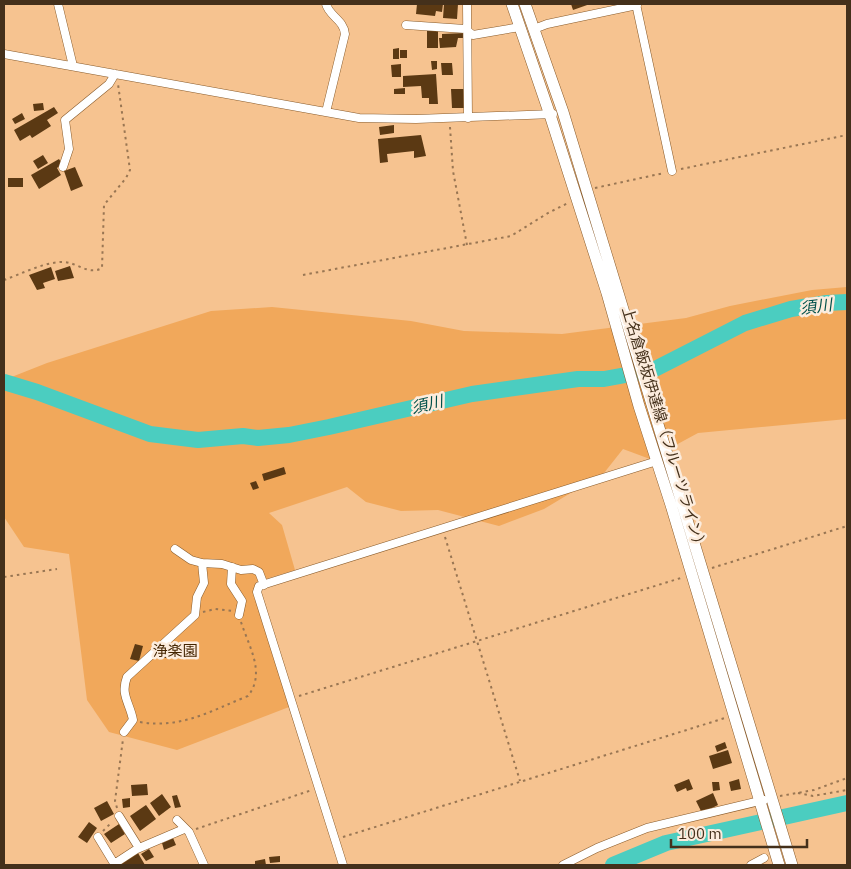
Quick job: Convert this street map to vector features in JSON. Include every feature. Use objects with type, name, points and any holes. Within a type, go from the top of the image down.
[{"type":"main road","name":"上名倉飯坂伊達線（フルーツライン）","points":[[512,4],[577,199],[613,293],[651,402],[734,716],[779,865]]},
{"type":"main road","name":"上名倉飯坂伊達線（フルーツライン）","points":[[524,4],[563,112],[587,190],[639,406],[697,573],[792,865]]},
{"type":"street","points":[[58,4],[73,66]]},
{"type":"street","points":[[326,4],[344,26],[345,34],[326,112]]},
{"type":"street","points":[[467,4],[468,118]]},
{"type":"street","points":[[534,29],[547,24],[636,4],[672,171]]},
{"type":"street","points":[[406,25],[468,30],[473,34],[520,27]]},
{"type":"street","points":[[4,54],[359,118],[468,118],[563,112]]},
{"type":"street","points":[[63,167],[69,149],[65,120],[109,84],[116,74]]},
{"type":"street","points":[[343,865],[292,698],[257,592],[259,586],[657,461]]},
{"type":"street","points":[[175,549],[191,560],[202,563],[241,570],[253,569],[259,572],[264,585]]},
{"type":"street","points":[[124,732],[133,720],[124,696],[123,687],[127,677],[195,615],[198,597],[204,583],[202,563]]},
{"type":"street","points":[[232,567],[231,584],[242,601],[239,615]]},
{"type":"street","points":[[563,865],[597,848],[647,828],[772,801]]},
{"type":"street","points":[[119,816],[139,848]]},
{"type":"street","points":[[177,820],[187,830],[204,865]]},
{"type":"street","points":[[98,837],[115,864],[139,848],[187,830]]},
{"type":"street","points":[[751,865],[764,858]]},
{"type":"path","points":[[4,280],[62,262],[76,264],[92,271],[102,268],[104,204],[126,178],[130,170],[116,74]]},
{"type":"path","points":[[450,118],[453,171],[467,245]]},
{"type":"path","points":[[587,190],[847,135]]},
{"type":"path","points":[[303,275],[511,236],[548,213],[577,199]]},
{"type":"path","points":[[292,698],[847,526]]},
{"type":"path","points":[[442,527],[520,781]]},
{"type":"path","points":[[4,577],[56,569]]},
{"type":"path","points":[[133,720],[161,725],[176,723],[248,696],[255,687],[258,677],[239,615],[229,609],[215,609],[195,615]]},
{"type":"path","points":[[336,839],[734,716]]},
{"type":"path","points":[[98,837],[119,816],[115,801],[124,732]]},
{"type":"path","points":[[772,801],[814,790],[847,778]]},
{"type":"path","points":[[187,830],[319,788]]},
{"type":"path","points":[[798,793],[813,796],[847,790]]},
{"type":"green space","name":"浄楽園","points":[[847,287],[847,419],[698,433],[650,459],[623,449],[604,473],[544,509],[499,526],[438,510],[401,511],[366,502],[347,487],[269,513],[282,525],[295,570],[256,582],[253,593],[289,707],[177,750],[109,732],[87,700],[69,554],[24,547],[4,517],[4,380],[47,363],[211,311],[272,307],[411,321],[464,331],[562,334],[686,318],[730,306],[812,290]]},
{"type":"building","points":[[417,4],[443,4],[442,12],[436,11],[435,16],[416,14]]},
{"type":"building","points":[[444,4],[458,4],[457,19],[443,18]]},
{"type":"building","points":[[571,4],[590,4],[573,10]]},
{"type":"building","points":[[438,30],[438,48],[427,48],[427,31]]},
{"type":"building","points":[[464,33],[465,38],[458,38],[456,47],[440,48],[439,38],[442,38],[442,34]]},
{"type":"building","points":[[399,48],[399,59],[393,59],[393,49]]},
{"type":"building","points":[[400,50],[407,50],[407,58],[400,58]]},
{"type":"building","points":[[431,61],[437,61],[437,69],[432,70]]},
{"type":"building","points":[[441,63],[452,63],[453,75],[442,75]]},
{"type":"building","points":[[401,64],[401,77],[392,77],[391,65]]},
{"type":"building","points":[[436,74],[438,104],[429,104],[429,98],[422,98],[421,86],[403,87],[403,76]]},
{"type":"building","points":[[405,88],[405,94],[394,94],[394,89]]},
{"type":"building","points":[[451,89],[464,89],[465,108],[452,108]]},
{"type":"building","points":[[43,103],[44,110],[34,111],[33,104]]},
{"type":"building","points":[[54,107],[58,113],[47,120],[51,126],[32,138],[30,135],[20,141],[14,130]]},
{"type":"building","points":[[22,113],[25,119],[15,124],[12,119]]},
{"type":"building","points":[[394,125],[394,133],[380,135],[379,127]]},
{"type":"building","points":[[421,135],[426,156],[414,158],[414,151],[387,154],[388,162],[380,163],[378,139]]},
{"type":"building","points":[[43,155],[48,163],[38,169],[33,161]]},
{"type":"building","points":[[59,159],[62,164],[57,168],[61,175],[39,189],[31,175]]},
{"type":"building","points":[[75,167],[83,186],[71,191],[64,171]]},
{"type":"building","points":[[8,178],[23,178],[23,187],[8,187]]},
{"type":"building","points":[[70,266],[74,278],[58,281],[55,271]]},
{"type":"building","points":[[51,267],[55,279],[43,283],[45,288],[37,290],[29,275]]},
{"type":"building","points":[[284,467],[286,474],[264,481],[262,474]]},
{"type":"building","points":[[256,481],[259,488],[253,490],[250,483]]},
{"type":"building","points":[[135,644],[143,646],[139,661],[130,659]]},
{"type":"building","points":[[164,644],[178,645],[178,658],[164,658]]},
{"type":"building","points":[[725,742],[727,748],[717,752],[715,746]]},
{"type":"building","points":[[728,750],[732,763],[713,769],[709,756]]},
{"type":"building","points":[[689,779],[693,789],[687,791],[686,788],[677,792],[674,785]]},
{"type":"building","points":[[739,779],[741,789],[731,791],[729,782]]},
{"type":"building","points":[[712,782],[719,782],[720,790],[713,791]]},
{"type":"building","points":[[147,784],[148,795],[132,796],[131,785]]},
{"type":"building","points":[[713,793],[718,805],[702,813],[696,801]]},
{"type":"building","points":[[162,794],[171,807],[159,816],[150,803]]},
{"type":"building","points":[[177,795],[181,807],[175,808],[172,796]]},
{"type":"building","points":[[130,798],[130,807],[123,808],[122,799]]},
{"type":"building","points":[[107,801],[114,814],[101,821],[94,808]]},
{"type":"building","points":[[146,805],[156,819],[140,831],[130,816]]},
{"type":"building","points":[[89,822],[97,828],[87,843],[78,837]]},
{"type":"building","points":[[119,824],[125,834],[111,843],[104,834]]},
{"type":"building","points":[[173,838],[176,845],[164,850],[162,843]]},
{"type":"building","points":[[149,849],[154,857],[146,861],[141,854]]},
{"type":"building","points":[[138,853],[145,865],[118,865]]},
{"type":"building","points":[[280,856],[280,862],[270,863],[269,857]]},
{"type":"building","points":[[265,859],[266,865],[255,865],[255,861]]},
{"type":"waterway","name":"須川","points":[[4,382],[37,392],[150,434],[198,440],[243,436],[258,438],[289,435],[329,427],[472,394],[578,379],[604,379],[653,370],[745,323],[791,309],[847,302]]},
{"type":"waterway","points":[[613,865],[666,843],[847,803]]}]
